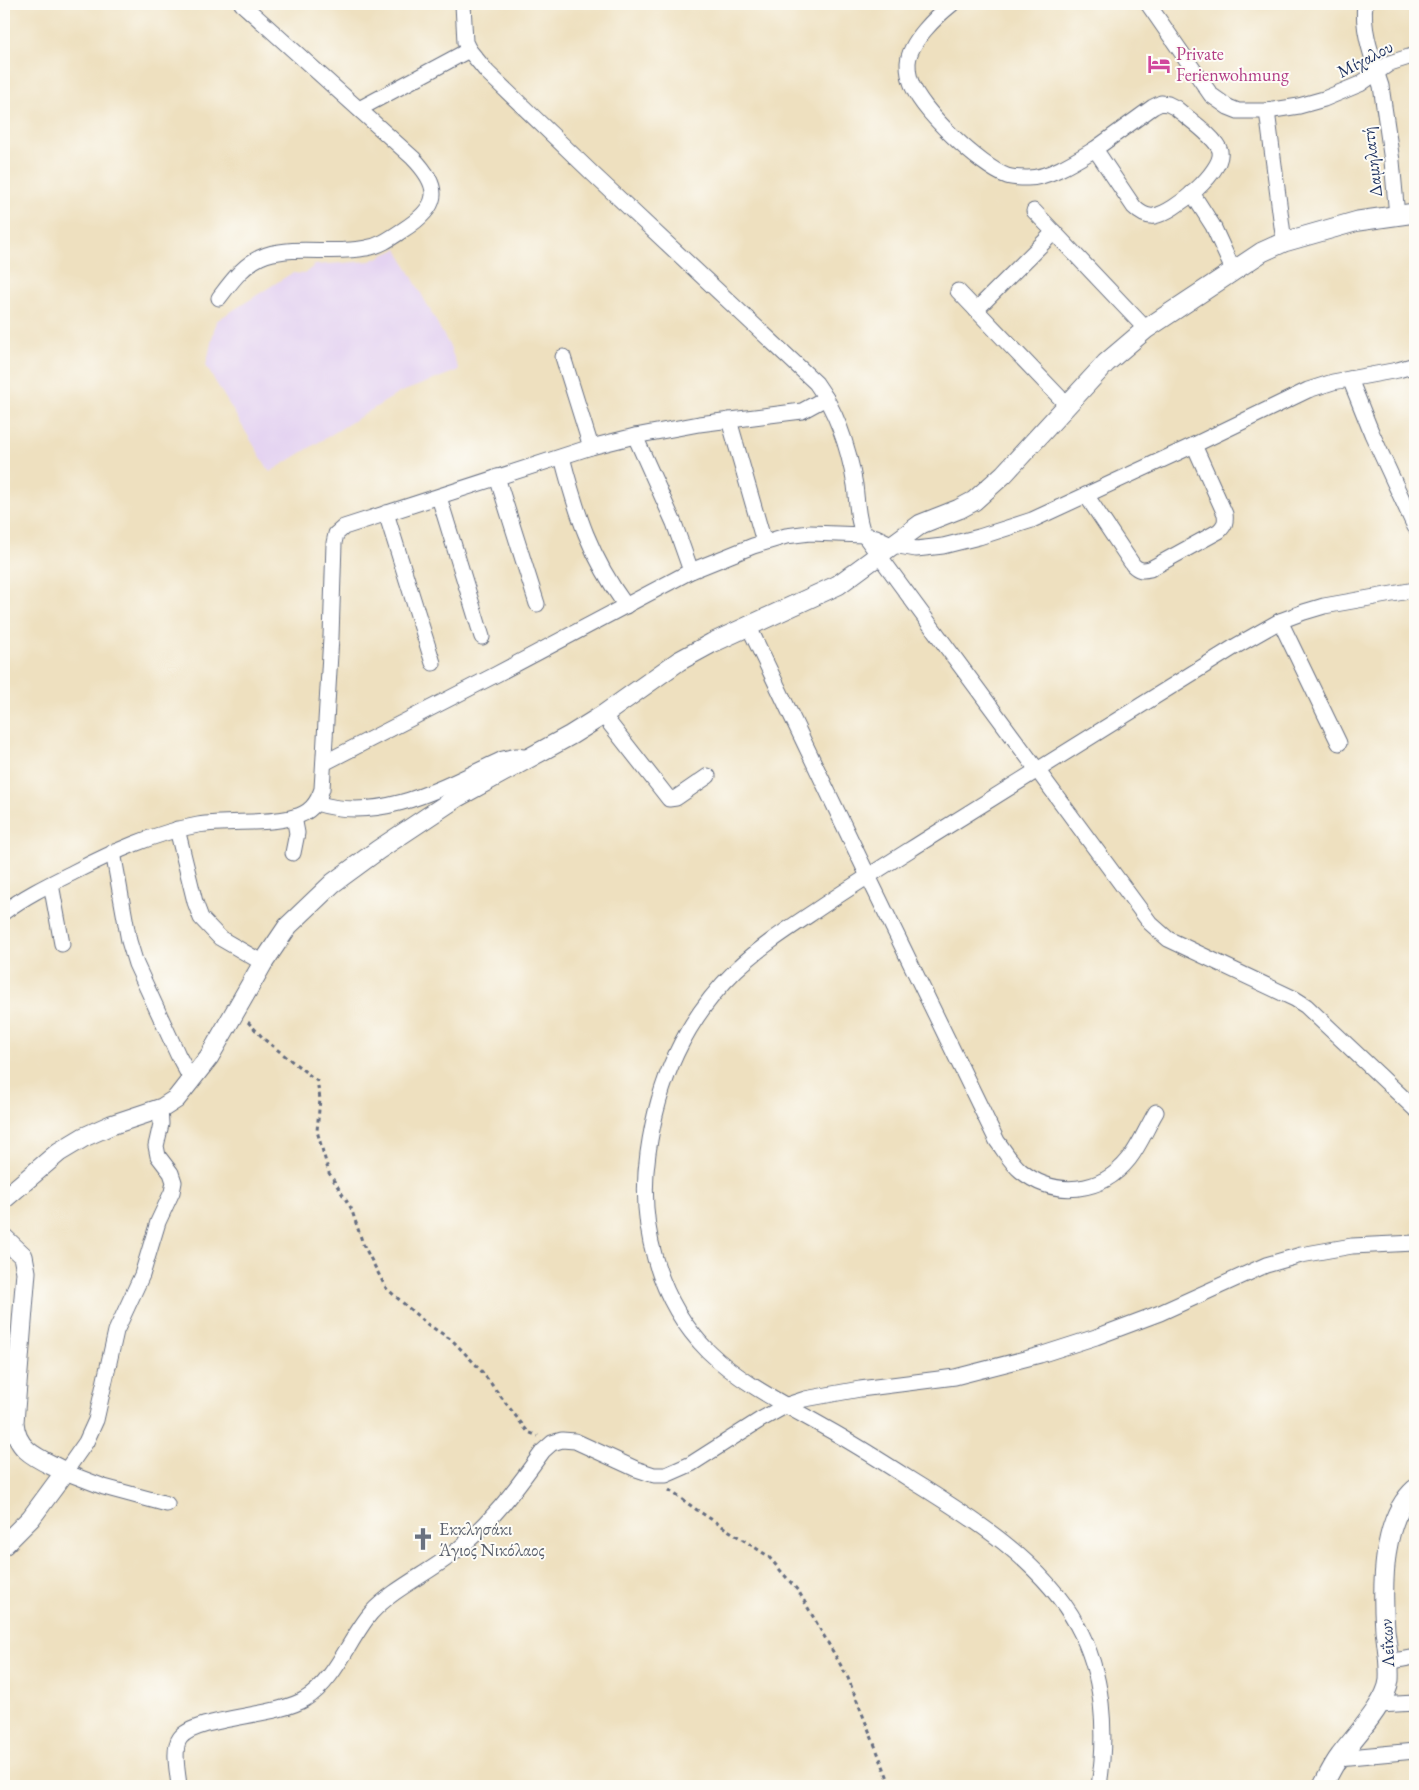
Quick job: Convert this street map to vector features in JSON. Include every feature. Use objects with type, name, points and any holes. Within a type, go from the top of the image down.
[{"type":"street","points":[[219,298],[245,268],[267,255],[360,249],[383,242],[409,227],[427,211],[431,205],[433,194],[431,183],[426,173],[413,158],[242,4]]},
{"type":"street","points":[[463,4],[464,35],[469,50],[500,86],[816,383],[836,418],[850,465],[860,524],[864,535]]},
{"type":"street","points":[[952,4],[932,20],[915,43],[908,62],[911,83],[924,105],[948,132],[988,165],[1008,176],[1027,179],[1046,175],[1095,149],[1153,106],[1160,103],[1176,108],[1214,141],[1219,149],[1220,158],[1216,166],[1192,194],[1165,213],[1153,216],[1139,212],[1134,207],[1095,149]]},
{"type":"street","name":"Μίχαλου","points":[[1148,4],[1211,95],[1228,107],[1238,111],[1267,111],[1299,106],[1347,91],[1367,81],[1390,63],[1415,55]]},
{"type":"street","name":"Δαμηλατή","points":[[1364,4],[1368,46],[1381,86],[1392,161],[1406,215]]},
{"type":"street","points":[[359,109],[469,50]]},
{"type":"street","points":[[1267,111],[1284,242]]},
{"type":"street","points":[[1192,194],[1213,226],[1233,270]]},
{"type":"street","points":[[1034,211],[1146,330]]},
{"type":"street","points":[[4,1199],[60,1152],[84,1137],[111,1125],[160,1108],[176,1099],[192,1081],[220,1039],[263,962],[288,926],[333,883],[438,810],[602,715],[679,660],[712,642],[838,585],[921,524],[959,509],[984,494],[1106,363],[1146,330],[1233,270],[1262,252],[1284,242],[1358,221],[1406,215]]},
{"type":"street","points":[[976,310],[1054,232]]},
{"type":"street","points":[[958,291],[1068,405]]},
{"type":"street","points":[[563,357],[591,447]]},
{"type":"street","points":[[886,550],[921,549],[979,538],[1026,522],[1194,445],[1295,395],[1333,382],[1415,365]]},
{"type":"street","points":[[1350,379],[1380,452],[1415,527]]},
{"type":"street","points":[[4,912],[50,884],[113,852],[178,829],[202,825],[294,818],[312,809],[322,789],[331,637],[334,543],[336,534],[344,526],[591,447],[635,436],[729,420],[802,411],[826,398]]},
{"type":"street","points":[[729,420],[764,542]]},
{"type":"street","points":[[635,436],[674,523],[690,571]]},
{"type":"street","points":[[1086,495],[1133,565],[1137,569],[1144,571],[1150,569],[1220,531],[1224,526],[1225,514],[1194,445]]},
{"type":"street","points":[[562,457],[586,537],[603,571],[626,606]]},
{"type":"street","points":[[497,477],[537,604]]},
{"type":"street","points":[[439,497],[482,637]]},
{"type":"street","points":[[386,513],[406,584],[433,663]]},
{"type":"street","points":[[324,764],[690,571],[764,542],[800,534],[864,535],[886,550],[1039,770],[1150,923],[1168,938],[1296,999],[1306,1006],[1415,1109]]},
{"type":"street","points":[[1099,1786],[1103,1756],[1102,1710],[1098,1682],[1078,1626],[1049,1586],[1020,1557],[963,1513],[846,1439],[742,1378],[710,1352],[686,1326],[656,1265],[647,1226],[645,1184],[649,1143],[661,1091],[675,1054],[689,1028],[711,997],[736,970],[757,950],[868,876],[1236,646],[1280,622],[1324,606],[1415,590]]},
{"type":"street","points":[[1280,622],[1339,743]]},
{"type":"street","points":[[748,626],[997,1141],[1019,1170],[1040,1183],[1056,1188],[1076,1189],[1089,1186],[1111,1175],[1129,1159],[1156,1112]]},
{"type":"street","points":[[602,715],[669,799],[676,798],[708,776]]},
{"type":"street","points":[[316,802],[328,807],[348,810],[363,810],[404,802],[432,792],[503,759],[516,756],[530,758]]},
{"type":"street","points":[[293,853],[297,833],[294,818]]},
{"type":"street","points":[[178,829],[195,902],[201,918],[220,938],[263,962]]},
{"type":"street","points":[[113,852],[132,953],[148,994],[192,1081]]},
{"type":"street","points":[[50,884],[62,944]]},
{"type":"street","points":[[4,1545],[37,1511],[86,1442],[96,1420],[116,1331],[142,1275],[158,1222],[172,1192],[174,1182],[171,1173],[158,1156],[156,1146],[161,1124],[160,1108]]},
{"type":"street","points":[[4,1238],[23,1256],[26,1272],[14,1422],[14,1432],[18,1441],[26,1450],[65,1472],[104,1487],[167,1504]]},
{"type":"street","points":[[180,1786],[176,1756],[180,1738],[194,1727],[282,1708],[305,1699],[323,1683],[370,1614],[383,1601],[450,1556],[473,1537],[499,1510],[543,1451],[552,1443],[562,1440],[575,1441],[636,1469],[666,1475],[683,1469],[760,1420],[787,1406],[817,1396],[955,1377],[1040,1355],[1181,1304],[1259,1268],[1301,1255],[1352,1246],[1415,1243]]},
{"type":"street","name":"Λεΐκων","points":[[1323,1786],[1338,1758],[1379,1705],[1386,1692],[1389,1681],[1384,1605],[1389,1544],[1396,1516],[1403,1501],[1415,1489]]},
{"type":"street","points":[[1388,1662],[1415,1657]]},
{"type":"street","points":[[1379,1705],[1415,1703]]},
{"type":"street","points":[[1338,1758],[1415,1752]]},
{"type":"path","points":[[237,1010],[265,1040],[317,1081],[320,1098],[317,1131],[329,1173],[351,1208],[363,1244],[386,1288],[427,1324],[452,1340],[479,1368],[528,1432],[552,1443]]},
{"type":"path","points":[[654,1474],[674,1494],[768,1556],[799,1592],[848,1678],[890,1786]]},
{"type":"shaded area","points":[[397,249],[449,345],[459,370],[399,393],[270,472],[206,366],[216,321],[292,273],[304,274],[315,265],[370,261]]},
{"type":"place","name":"Private Ferienwohmung","points":[[1159,64]]},
{"type":"place","name":"Εκκλησάκι Άγιος Νικόλαος","points":[[423,1539]]}]
